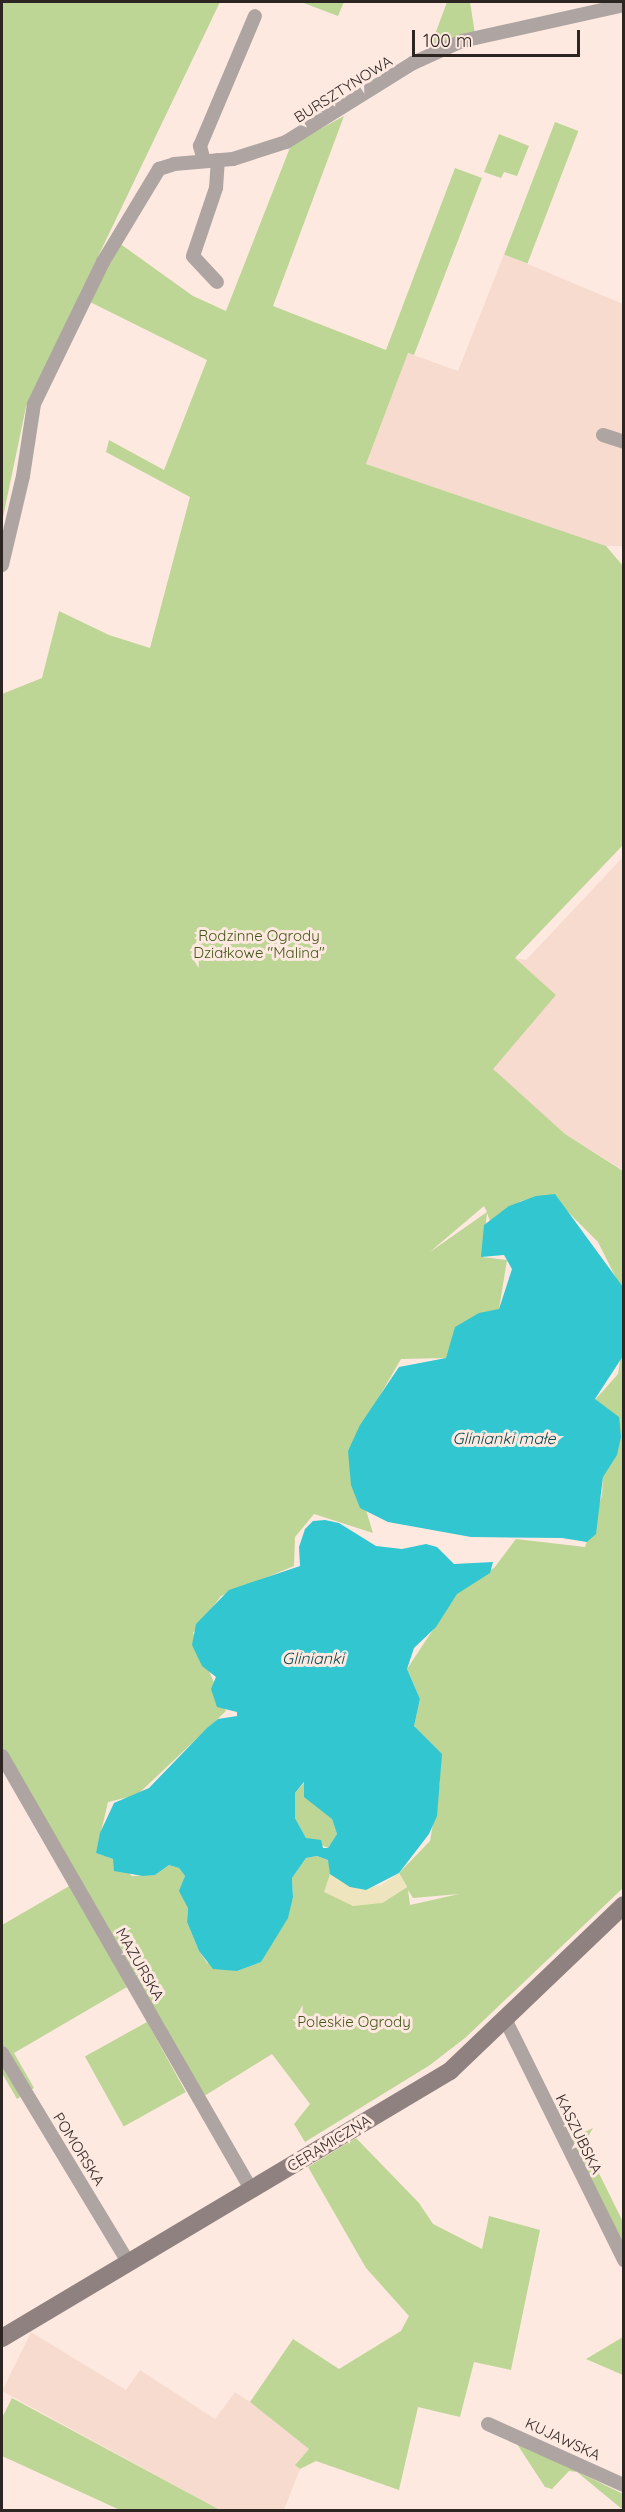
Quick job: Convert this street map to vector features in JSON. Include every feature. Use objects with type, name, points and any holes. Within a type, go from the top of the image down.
[{"type":"street","name":"BURSZTYNOWA","points":[[2,565],[22,476],[34,404],[78,308],[150,180],[166,166],[254,153],[298,136],[413,63],[462,41],[624,5]]},
{"type":"street","points":[[218,282],[193,256],[216,188],[211,161],[200,146],[255,16]]},
{"type":"street","points":[[603,435],[624,442]]},
{"type":"street","name":"MAZURSKA","points":[[2,1756],[251,2189]]},
{"type":"street","name":"CERAMICZNA","points":[[2,2338],[450,2071],[506,2021],[624,1905]]},
{"type":"street","name":"KASZUBSKA","points":[[506,2021],[624,2260]]},
{"type":"street","name":"POMORSKA","points":[[2,2053],[128,2262]]},
{"type":"street","name":"KUJAWSKA","points":[[488,2424],[624,2485]]},
{"type":"shaded area","points":[[504,254],[623,304],[623,546],[606,546],[366,464],[408,353],[458,371]]},
{"type":"shaded area","points":[[623,857],[623,1170],[565,1134],[492,1069],[556,995],[515,958],[526,960]]},
{"type":"shaded area","points":[[31,2332],[126,2390],[140,2370],[215,2419],[235,2392],[250,2402],[309,2449],[295,2464],[300,2469],[284,2510],[220,2510],[2,2391]]},
{"type":"green space","points":[[2,2],[220,2],[26,407],[2,522]]},
{"type":"green space","points":[[301,2],[344,2],[338,16]]},
{"type":"green space","points":[[447,2],[470,2],[475,34],[430,48]]},
{"type":"green space","points":[[344,116],[273,306],[386,350],[455,168],[482,178],[414,355],[408,353],[366,464],[606,546],[623,566],[623,845],[515,958],[556,995],[493,1069],[565,1134],[623,1171],[623,1292],[598,1242],[551,1195],[521,1201],[490,1221],[487,1213],[482,1257],[507,1260],[499,1309],[446,1358],[401,1359],[348,1451],[373,1533],[314,1514],[295,1537],[294,1566],[221,1596],[193,1633],[226,1711],[137,1795],[108,1802],[96,1853],[113,1859],[132,1876],[155,1875],[169,1865],[179,1868],[185,1876],[182,1886],[188,1908],[187,1922],[199,1951],[207,1963],[237,1971],[261,1962],[293,1897],[292,1878],[306,1858],[317,1856],[328,1860],[332,1868],[382,1903],[407,1887],[399,1873],[430,1841],[440,1782],[414,1725],[420,1699],[407,1669],[462,1586],[494,1568],[516,1539],[585,1547],[602,1495],[603,1477],[595,1400],[618,1374],[623,1342],[623,1888],[465,2038],[430,2065],[305,2142],[294,2124],[310,2104],[272,2054],[201,2098],[61,1845],[51,1842],[2,1762],[2,694],[42,678],[59,611],[109,635],[150,648],[190,497],[106,452],[109,440],[164,470],[207,360],[86,300],[119,243],[193,296],[226,311],[291,145]],"holes":[[[484,1206],[487,1212],[430,1252],[431,1251]],[[408,1890],[413,1898],[459,1894],[410,1905]]]},
{"type":"green space","points":[[555,122],[578,131],[527,264],[504,255]]},
{"type":"green space","points":[[499,134],[529,146],[517,176],[504,172],[501,178],[484,172]]},
{"type":"green space","points":[[305,1782],[304,1791],[332,1819],[337,1834],[328,1848],[306,1838],[295,1818],[295,1793]]},
{"type":"green space","points":[[71,1885],[127,1987],[14,2053],[34,2088],[17,2099],[2,2073],[2,1925]]},
{"type":"green space","points":[[147,2022],[186,2092],[124,2126],[85,2056]]},
{"type":"green space","points":[[593,2128],[586,2140],[588,2151],[623,2222],[623,2257],[565,2141]]},
{"type":"green space","points":[[356,2138],[419,2203],[433,2224],[482,2249],[489,2216],[540,2230],[511,2370],[474,2362],[460,2417],[418,2407],[399,2490],[316,2461],[300,2469],[295,2465],[309,2449],[250,2402],[293,2339],[339,2369],[401,2331],[409,2316],[366,2268],[308,2167]]},
{"type":"green space","points":[[623,2337],[623,2375],[586,2359]]},
{"type":"green space","points":[[12,2398],[220,2510],[120,2510],[2,2456],[2,2418]]},
{"type":"green space","points":[[515,2441],[623,2494],[623,2510],[577,2472],[569,2471],[552,2489],[545,2487]]},
{"type":"sand","points":[[399,1873],[407,1887],[382,1903],[353,1906],[324,1892],[330,1874],[350,1887],[379,1886]]},
{"type":"water","name":"Glinianki małe","points":[[555,1194],[623,1287],[623,1356],[595,1399],[619,1417],[621,1437],[617,1455],[603,1477],[596,1534],[587,1542],[562,1538],[471,1537],[388,1522],[360,1508],[351,1485],[348,1451],[360,1425],[399,1367],[446,1358],[455,1327],[479,1313],[499,1309],[512,1269],[504,1255],[481,1257],[484,1225],[509,1206],[536,1196]]},
{"type":"water","name":"Glinianki","points":[[325,1520],[339,1523],[376,1546],[402,1549],[426,1544],[437,1547],[454,1564],[493,1562],[490,1573],[457,1594],[436,1627],[414,1648],[407,1669],[420,1699],[414,1726],[442,1754],[437,1816],[429,1834],[399,1873],[366,1890],[350,1887],[330,1874],[328,1860],[317,1856],[306,1858],[292,1878],[293,1897],[288,1918],[261,1962],[237,1971],[213,1969],[199,1951],[187,1922],[188,1908],[179,1891],[185,1876],[179,1868],[169,1865],[155,1875],[143,1876],[114,1871],[113,1859],[96,1853],[100,1833],[114,1803],[149,1788],[218,1719],[237,1716],[237,1712],[217,1707],[211,1689],[216,1677],[202,1666],[192,1645],[196,1624],[229,1590],[300,1566],[299,1547],[305,1529],[313,1521]],"holes":[[[304,1782],[304,1797],[332,1819],[337,1834],[328,1848],[323,1848],[321,1840],[306,1838],[295,1818],[295,1793]]]},
{"type":"park label","name":"Rodzinne Ogrody Działkowe \"Malina\"","points":[[259,944]]},
{"type":"park label","name":"Poleskie Ogrody","points":[[354,2022]]}]
